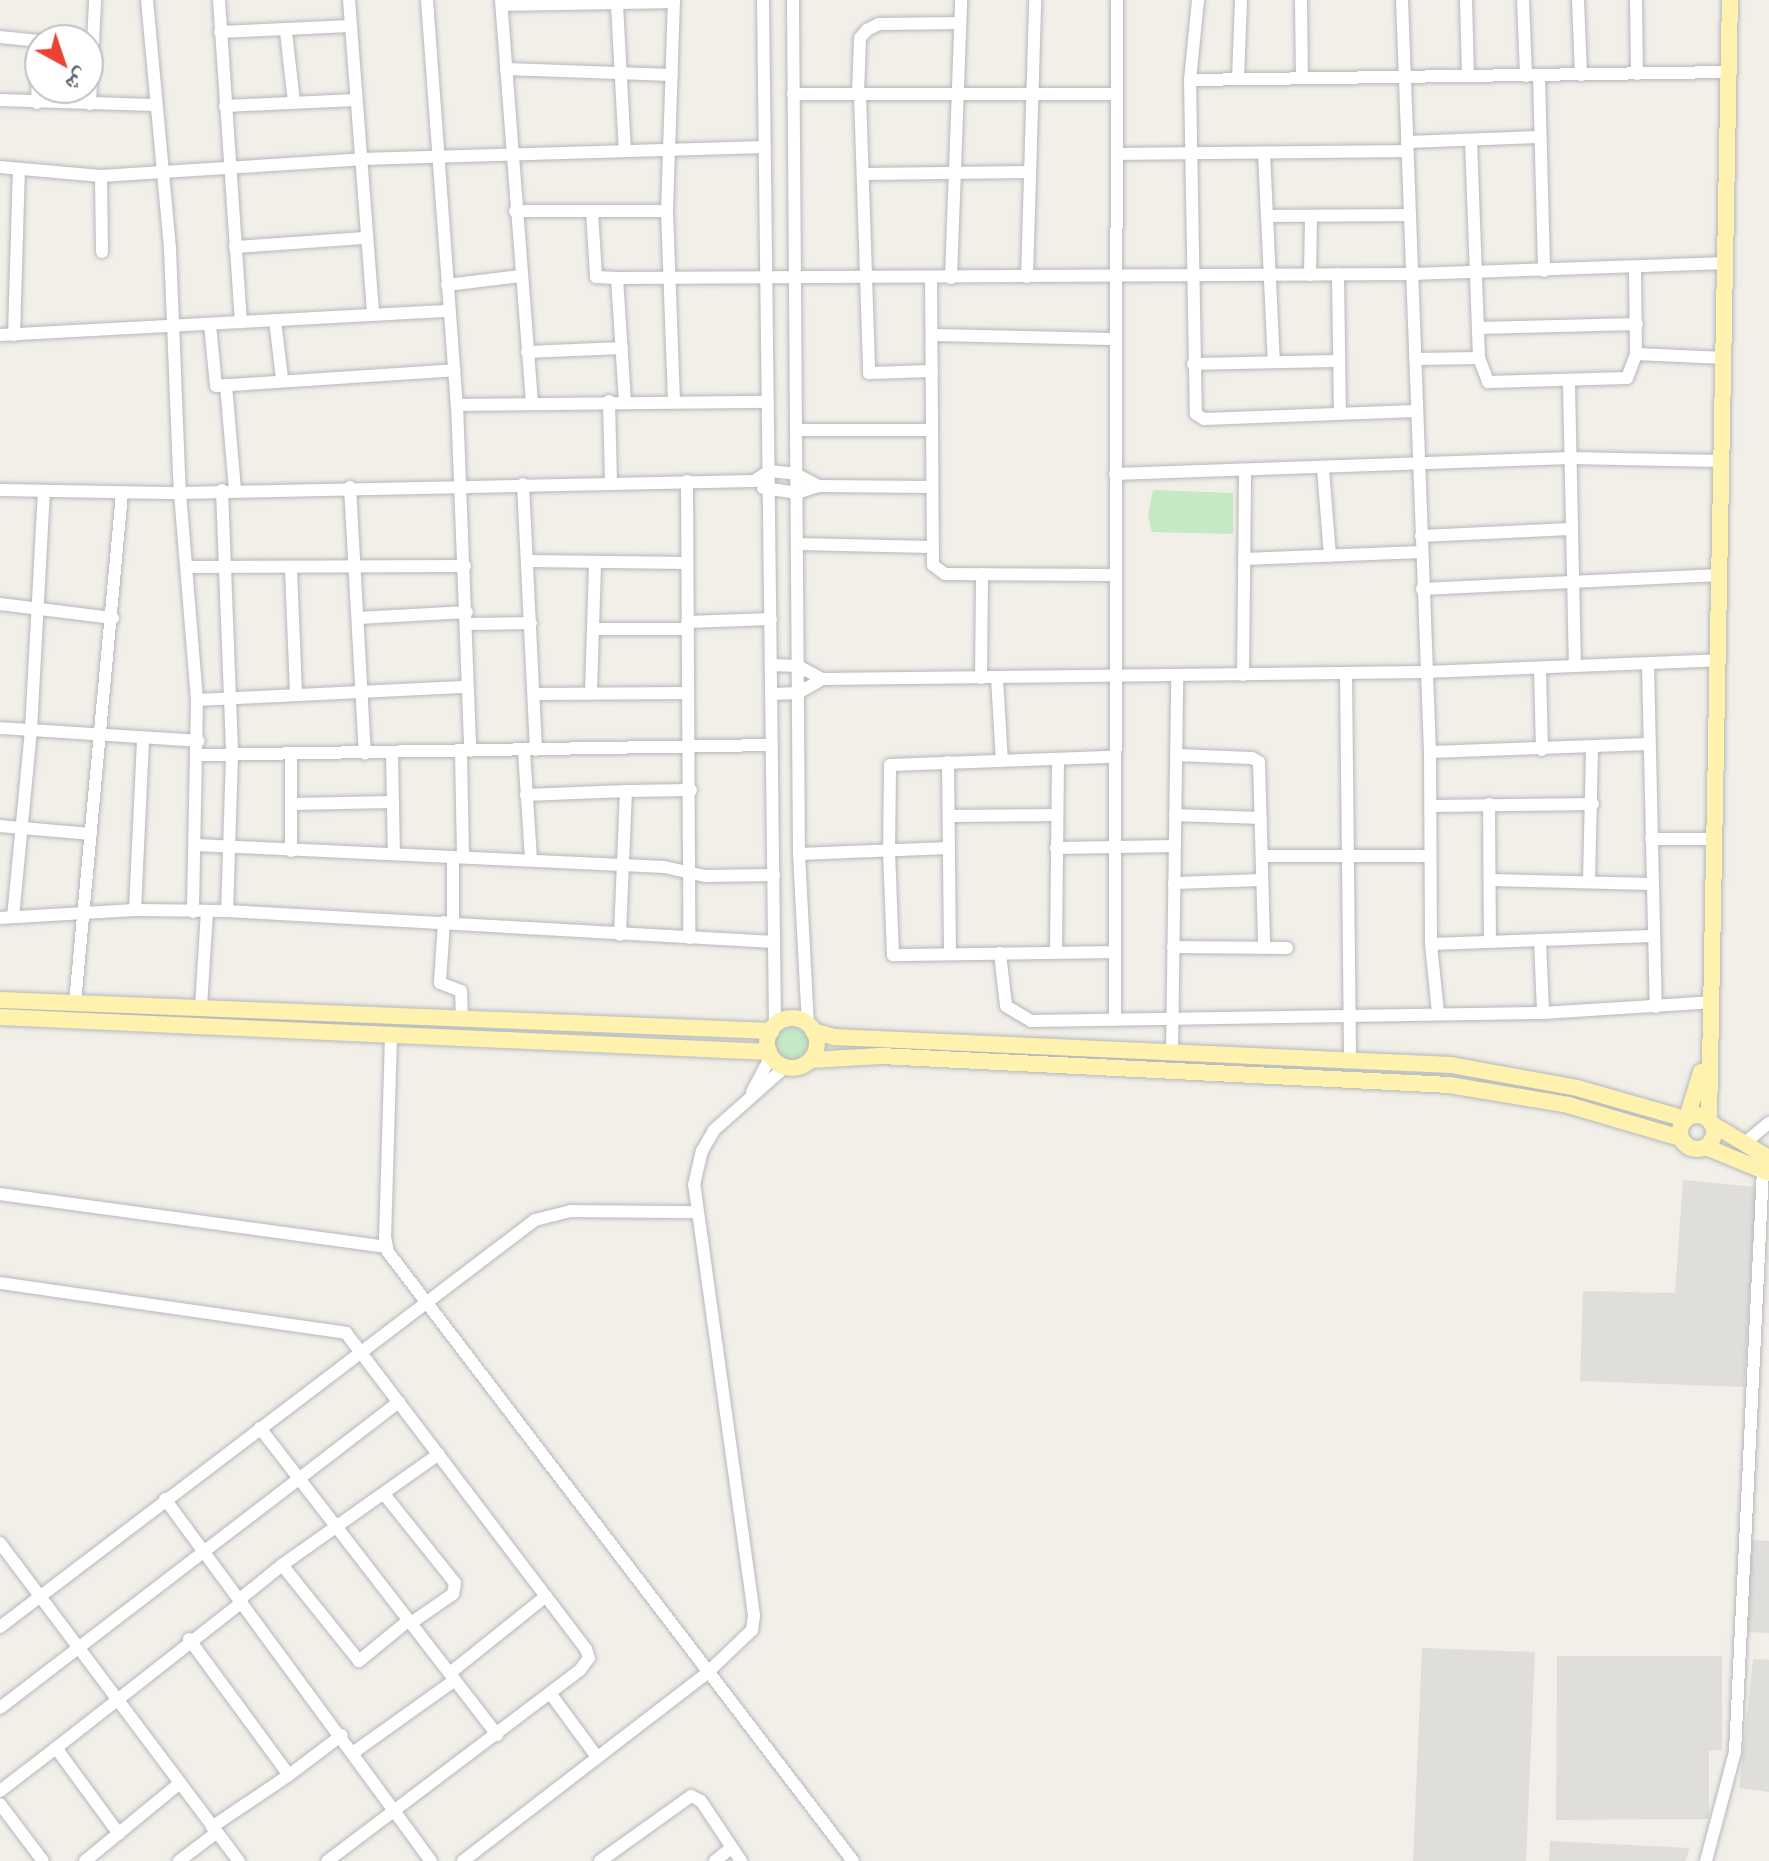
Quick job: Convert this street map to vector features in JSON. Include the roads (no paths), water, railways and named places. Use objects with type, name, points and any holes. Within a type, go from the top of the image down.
[{"type":"main road","points":[[1706,1147],[1712,1140],[1710,1027],[1730,0]]},
{"type":"main road","points":[[0,1000],[773,1028],[795,1019],[834,1037],[1350,1061],[1508,1073],[1686,1119],[1711,1122],[1746,1142],[1767,1167]]},
{"type":"main road","points":[[0,1017],[770,1054],[785,1067],[811,1060],[881,1056],[1449,1085],[1568,1105],[1680,1138],[1691,1149],[1706,1147],[1767,1167]]},
{"type":"main road","points":[[810,1027],[816,1051],[811,1060]]},
{"type":"main road","points":[[1680,1138],[1710,1027]]},
{"type":"main road","points":[[770,1054],[773,1028]]},
{"type":"street","points":[[93,24],[95,0]]},
{"type":"street","points":[[147,0],[173,327],[180,493],[197,700],[199,741],[193,912]]},
{"type":"street","points":[[219,0],[241,322]]},
{"type":"street","points":[[349,0],[373,314]]},
{"type":"street","points":[[427,0],[435,156],[457,405],[467,618],[466,751],[458,857],[440,983],[461,991],[462,1019]]},
{"type":"street","points":[[763,0],[774,875],[773,1028]]},
{"type":"street","points":[[793,0],[799,854],[810,1027]]},
{"type":"street","points":[[951,278],[961,0]]},
{"type":"street","points":[[1027,277],[1027,172],[1035,0]]},
{"type":"street","points":[[1115,1020],[1112,952],[1117,0]]},
{"type":"street","points":[[1198,0],[1190,80],[1195,276],[1194,410],[1204,419],[1416,411]]},
{"type":"street","points":[[1238,79],[1241,0]]},
{"type":"street","points":[[1301,0],[1302,78]]},
{"type":"street","points":[[1402,0],[1416,463],[1430,752],[1431,944],[1438,1013]]},
{"type":"street","points":[[1466,0],[1468,76]]},
{"type":"street","points":[[1523,0],[1538,137],[1544,271]]},
{"type":"street","points":[[1578,0],[1581,75]]},
{"type":"street","points":[[1636,0],[1637,74]]},
{"type":"street","points":[[532,401],[501,3],[617,5],[674,1],[667,211],[674,400]]},
{"type":"street","points":[[617,5],[625,151]]},
{"type":"street","points":[[932,371],[869,373],[868,277],[859,95],[860,38],[879,24],[960,23]]},
{"type":"street","points":[[220,32],[286,32],[350,26]]},
{"type":"street","points":[[286,32],[294,102]]},
{"type":"street","points":[[0,37],[24,39]]},
{"type":"street","points":[[506,69],[672,75]]},
{"type":"street","points":[[1190,80],[1729,72]]},
{"type":"street","points":[[793,94],[1117,94]]},
{"type":"street","points":[[0,100],[24,102]]},
{"type":"street","points":[[225,106],[356,100]]},
{"type":"street","points":[[90,104],[153,105]]},
{"type":"street","points":[[1117,154],[1264,153],[1538,137]]},
{"type":"street","points":[[1471,140],[1479,358],[1488,382],[1569,384],[1627,378],[1636,354],[1635,269]]},
{"type":"street","points":[[0,167],[101,176],[230,165],[361,159],[667,147],[765,147]]},
{"type":"street","points":[[1264,153],[1274,362]]},
{"type":"street","points":[[19,169],[7,335],[449,311]]},
{"type":"street","points":[[864,174],[1027,172]]},
{"type":"street","points":[[101,176],[102,252]]},
{"type":"street","points":[[515,211],[667,211]]},
{"type":"street","points":[[592,211],[596,277],[617,278],[795,280],[1412,274],[1635,269],[1726,263]]},
{"type":"street","points":[[1267,216],[1410,215]]},
{"type":"street","points":[[1310,275],[1311,216]]},
{"type":"street","points":[[235,247],[365,238]]},
{"type":"street","points":[[1338,274],[1340,413]]},
{"type":"street","points":[[447,285],[520,276]]},
{"type":"street","points":[[617,278],[625,401]]},
{"type":"street","points":[[931,278],[931,547],[940,572],[1113,575]]},
{"type":"street","points":[[275,320],[282,379]]},
{"type":"street","points":[[1478,328],[1637,324]]},
{"type":"street","points":[[210,325],[216,386],[282,379],[454,370]]},
{"type":"street","points":[[932,335],[1115,339]]},
{"type":"street","points":[[527,352],[622,348]]},
{"type":"street","points":[[1636,354],[1724,358]]},
{"type":"street","points":[[1415,359],[1479,358]]},
{"type":"street","points":[[1193,364],[1339,361]]},
{"type":"street","points":[[1569,384],[1575,666]]},
{"type":"street","points":[[226,385],[229,490],[225,567],[232,755],[227,911]]},
{"type":"street","points":[[457,405],[532,401],[768,402]]},
{"type":"street","points":[[609,401],[611,482]]},
{"type":"street","points":[[796,430],[931,430]]},
{"type":"street","points":[[1115,474],[1570,458],[1722,461]]},
{"type":"street","points":[[1323,469],[1330,556]]},
{"type":"street","points":[[0,490],[180,493],[350,487],[754,481],[769,471],[796,474],[819,486]]},
{"type":"street","points":[[1243,675],[1245,471]]},
{"type":"street","points":[[687,481],[692,872],[689,938]]},
{"type":"street","points":[[754,481],[769,492],[797,493],[819,486],[932,487]]},
{"type":"street","points":[[523,484],[536,694],[526,795],[531,860]]},
{"type":"street","points":[[350,487],[365,754]]},
{"type":"street","points":[[44,492],[31,730],[22,828],[6,917],[135,910],[227,911],[774,942]]},
{"type":"street","points":[[75,1003],[81,912],[103,734],[122,493]]},
{"type":"street","points":[[1421,536],[1571,529]]},
{"type":"street","points":[[797,544],[931,547]]},
{"type":"street","points":[[1244,559],[1421,552]]},
{"type":"street","points":[[529,561],[687,563]]},
{"type":"street","points":[[591,692],[595,563]]},
{"type":"street","points":[[187,567],[465,566]]},
{"type":"street","points":[[291,569],[296,694]]},
{"type":"street","points":[[981,678],[982,574]]},
{"type":"street","points":[[1422,589],[1573,585],[1720,575]]},
{"type":"street","points":[[0,604],[113,618]]},
{"type":"street","points":[[358,618],[467,618],[531,623]]},
{"type":"street","points":[[594,629],[771,619]]},
{"type":"street","points":[[771,665],[798,666],[822,679],[1426,672],[1719,660]]},
{"type":"street","points":[[1648,664],[1656,1007]]},
{"type":"street","points":[[1540,668],[1542,750]]},
{"type":"street","points":[[1346,673],[1350,1061]]},
{"type":"street","points":[[1172,1053],[1177,675]]},
{"type":"street","points":[[997,678],[1002,761]]},
{"type":"street","points":[[771,694],[798,693],[822,679]]},
{"type":"street","points":[[197,700],[467,687]]},
{"type":"street","points":[[536,694],[688,693]]},
{"type":"street","points":[[0,728],[199,741]]},
{"type":"street","points":[[135,910],[143,738]]},
{"type":"street","points":[[1430,752],[1649,744]]},
{"type":"street","points":[[198,755],[691,749],[772,745]]},
{"type":"street","points":[[1589,881],[1592,747]]},
{"type":"street","points":[[392,754],[394,854]]},
{"type":"street","points":[[291,755],[291,851]]},
{"type":"street","points":[[1176,755],[1256,760],[1261,767],[1264,946]]},
{"type":"street","points":[[1112,952],[898,956],[890,950],[889,852],[890,765],[1113,757]]},
{"type":"street","points":[[1056,951],[1058,761]]},
{"type":"street","points":[[948,762],[950,954]]},
{"type":"street","points":[[526,795],[691,790]]},
{"type":"street","points":[[620,935],[626,791]]},
{"type":"street","points":[[292,804],[392,802]]},
{"type":"street","points":[[1489,804],[1490,941]]},
{"type":"street","points":[[1431,806],[1593,804]]},
{"type":"street","points":[[949,816],[1056,815]]},
{"type":"street","points":[[1175,815],[1261,818]]},
{"type":"street","points":[[0,826],[91,834]]},
{"type":"street","points":[[1651,839],[1715,839]]},
{"type":"street","points":[[196,845],[774,875]]},
{"type":"street","points":[[1056,848],[1175,846]]},
{"type":"street","points":[[799,854],[949,848]]},
{"type":"street","points":[[1262,856],[1430,856]]},
{"type":"street","points":[[1174,883],[1262,880]]},
{"type":"street","points":[[1490,880],[1651,884]]},
{"type":"street","points":[[201,1007],[207,911]]},
{"type":"street","points":[[1431,944],[1652,936]]},
{"type":"street","points":[[1540,940],[1543,1013]]},
{"type":"street","points":[[1173,947],[1287,948]]},
{"type":"street","points":[[1000,953],[1006,1006],[1020,1017],[1115,1020],[1350,1013],[1543,1013],[1711,1002]]},
{"type":"street","points":[[391,1037],[386,1247],[853,1861]]},
{"type":"street","points":[[743,1104],[770,1054]]},
{"type":"street","points":[[463,1861],[744,1642],[754,1615],[694,1185],[702,1151],[714,1130],[785,1067]]},
{"type":"street","points":[[1746,1142],[1769,1123]]},
{"type":"street","points":[[1706,1861],[1735,1752],[1767,1167]]},
{"type":"street","points":[[0,1194],[386,1247]]},
{"type":"street","points":[[0,1627],[165,1499],[543,1216],[571,1211],[697,1212]]},
{"type":"street","points":[[0,1283],[333,1328],[346,1333],[546,1596],[589,1658],[497,1735],[327,1861]]},
{"type":"street","points":[[0,1708],[77,1645],[301,1480],[399,1402]]},
{"type":"street","points":[[260,1428],[334,1529],[497,1735]]},
{"type":"street","points":[[0,1791],[282,1565],[439,1454]]},
{"type":"street","points":[[282,1565],[359,1661],[453,1594],[455,1583],[384,1494]]},
{"type":"street","points":[[165,1499],[201,1552],[342,1735],[431,1861]]},
{"type":"street","points":[[0,1543],[239,1861]]},
{"type":"street","points":[[354,1752],[452,1676],[546,1596]]},
{"type":"street","points":[[189,1639],[289,1775]]},
{"type":"street","points":[[550,1693],[597,1757]]},
{"type":"street","points":[[179,1861],[214,1830],[342,1735]]},
{"type":"street","points":[[56,1748],[119,1834]]},
{"type":"street","points":[[85,1861],[180,1783]]},
{"type":"street","points":[[600,1861],[691,1796],[701,1801],[741,1861]]},
{"type":"street","points":[[0,1804],[43,1861]]},
{"type":"street","points":[[715,1861],[731,1848]]}]
